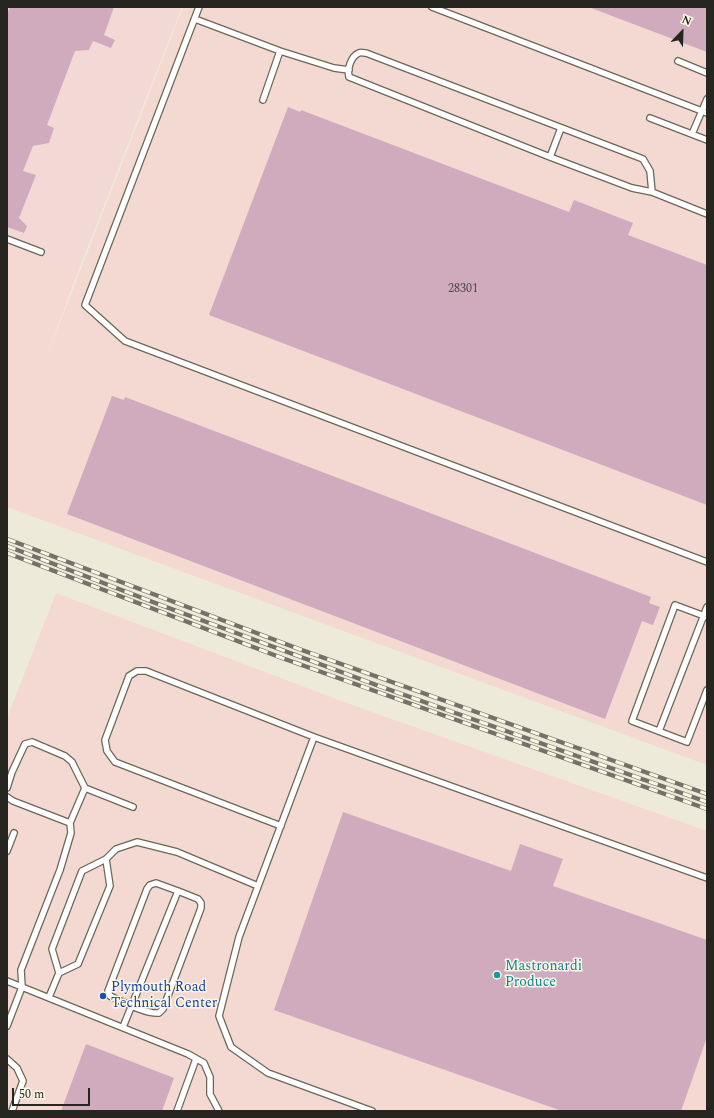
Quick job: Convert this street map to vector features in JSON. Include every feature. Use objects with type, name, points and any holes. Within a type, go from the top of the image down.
[{"type":"lane","points":[[199,7],[85,305],[125,341],[707,562]]},
{"type":"lane","points":[[432,7],[704,112]]},
{"type":"lane","points":[[195,19],[280,51],[334,68],[349,70]]},
{"type":"lane","points":[[263,100],[280,51]]},
{"type":"lane","points":[[652,192],[650,171],[643,159],[366,53],[359,53],[352,59],[349,77],[550,157],[632,188],[652,192],[707,214]]},
{"type":"lane","points":[[678,61],[707,73]]},
{"type":"lane","points":[[692,134],[704,112],[707,99]]},
{"type":"lane","points":[[650,118],[707,140]]},
{"type":"lane","points":[[550,157],[561,128]]},
{"type":"lane","points":[[7,239],[41,252]]},
{"type":"lane","points":[[705,616],[675,605],[632,720],[687,742],[707,690]]},
{"type":"lane","points":[[659,731],[705,616],[707,607]]},
{"type":"lane","points":[[281,826],[115,762],[107,751],[105,740],[130,676],[137,671],[146,671],[314,737],[707,878]]},
{"type":"lane","points":[[314,737],[239,937],[219,1016],[231,1047],[268,1073],[372,1111]]},
{"type":"lane","points":[[7,788],[12,772],[25,744],[32,742],[65,756],[72,762],[85,788],[133,807]]},
{"type":"lane","points":[[7,1026],[22,987],[21,970],[60,870],[71,833],[70,823],[85,788]]},
{"type":"lane","points":[[7,797],[13,801],[70,823]]},
{"type":"lane","points":[[7,851],[14,833]]},
{"type":"lane","points":[[49,997],[59,973],[52,949],[82,871],[106,859],[116,849],[137,842],[177,852],[258,886]]},
{"type":"lane","points":[[59,973],[78,964],[110,886],[106,859]]},
{"type":"lane","points":[[156,883],[178,892],[198,899],[202,903],[163,1009],[159,1013],[153,1013],[110,996],[108,991],[150,884],[156,883]]},
{"type":"lane","points":[[123,1027],[178,892]]},
{"type":"lane","points":[[7,981],[188,1054],[204,1063],[210,1077],[210,1094],[219,1111]]},
{"type":"lane","points":[[7,1059],[17,1068],[23,1081],[12,1111]]},
{"type":"lane","points":[[177,1111],[196,1059]]},
{"type":"lane","points":[[212,1111],[215,1103]]},
{"type":"shaded area","points":[[7,7],[182,7],[78,272],[7,245]]},
{"type":"shaded area","points":[[183,7],[707,7],[707,765],[7,507],[7,245],[78,272],[43,366]]},
{"type":"shaded area","name":"Plymouth Road Technical Center","points":[[56,593],[344,702],[707,831],[707,1111],[7,1111],[7,718]]},
{"type":"building","points":[[10,7],[114,7],[104,35],[115,40],[111,48],[93,41],[89,50],[75,51],[47,125],[54,128],[49,143],[33,146],[23,171],[36,175],[19,218],[27,226],[24,233],[7,227],[7,14]]},
{"type":"building","points":[[707,7],[707,52],[591,8]]},
{"type":"building","points":[[288,107],[300,112],[301,110],[569,212],[574,200],[633,223],[628,235],[707,265],[707,505],[209,315]]},
{"type":"building","points":[[112,396],[124,400],[125,397],[651,597],[649,603],[660,607],[653,625],[642,621],[605,719],[67,514]]},
{"type":"building","name":"Mastronardi Produce","points":[[343,812],[511,871],[520,844],[563,859],[553,886],[707,940],[707,1037],[681,1111],[562,1111],[274,1010]]},
{"type":"building","points":[[86,1044],[174,1078],[162,1111],[61,1111]]},
{"type":"railway","points":[[7,539],[299,649],[707,794]]},
{"type":"railway","points":[[7,546],[379,686],[707,802]]},
{"type":"railway","points":[[7,553],[282,658],[707,809]]},
{"type":"place","name":"Mastronardi Produce","points":[[497,975]]},
{"type":"place","name":"Plymouth Road Technical Center","points":[[103,996]]}]
